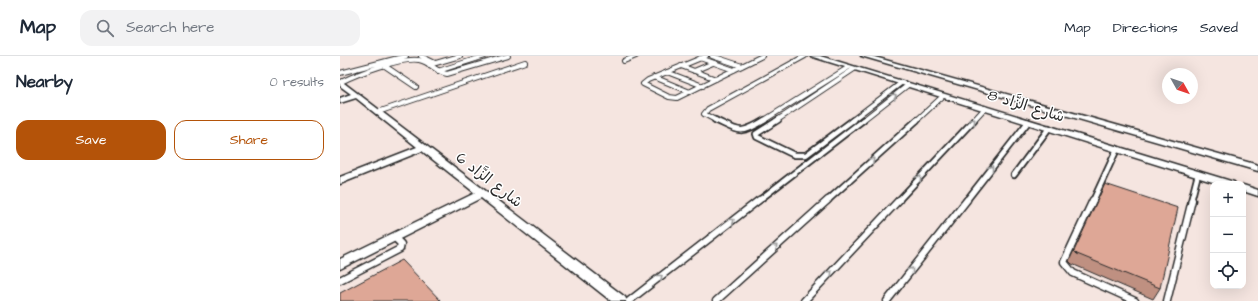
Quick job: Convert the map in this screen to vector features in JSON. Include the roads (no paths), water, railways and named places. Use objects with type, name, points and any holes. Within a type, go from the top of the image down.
[{"type":"street","name":"شارع الزَّاد 8","points":[[813,56],[1220,181]]},
{"type":"street","name":"شارع الزَّاد 8","points":[[864,56],[1258,168]]},
{"type":"street","name":"شارع الزَّاد 6","points":[[340,79],[356,95],[422,148],[620,301]]},
{"type":"street","points":[[340,101],[356,95]]},
{"type":"street","points":[[340,181],[422,148]]},
{"type":"street","points":[[1246,189],[1258,193]]},
{"type":"street","points":[[340,264],[481,194]]},
{"type":"lane","points":[[340,79],[406,56]]},
{"type":"lane","points":[[421,56],[435,63]]},
{"type":"lane","points":[[429,65],[460,56]]},
{"type":"lane","points":[[438,71],[485,56]]},
{"type":"lane","points":[[340,79],[414,59],[429,65],[443,74],[456,73],[508,56]]},
{"type":"lane","points":[[624,61],[636,56]]},
{"type":"lane","points":[[706,56],[654,77],[643,84],[673,98],[703,86],[762,56]]},
{"type":"lane","points":[[712,56],[742,66]]},
{"type":"lane","points":[[805,56],[708,109],[704,114],[738,131],[747,131],[852,68]]},
{"type":"lane","points":[[700,58],[734,70]]},
{"type":"lane","points":[[378,112],[525,62]]},
{"type":"lane","points":[[694,71],[713,63]]},
{"type":"lane","points":[[385,66],[416,86]]},
{"type":"lane","points":[[681,66],[716,79]]},
{"type":"lane","points":[[852,68],[761,130],[756,134],[757,137],[794,155],[806,155],[904,84]]},
{"type":"lane","points":[[667,72],[703,86]]},
{"type":"lane","points":[[654,77],[690,92]]},
{"type":"lane","points":[[629,301],[904,84]]},
{"type":"lane","points":[[716,301],[943,96]]},
{"type":"lane","points":[[804,301],[985,108]]},
{"type":"lane","points":[[887,301],[1028,122]]},
{"type":"lane","points":[[1014,175],[1049,128]]},
{"type":"lane","points":[[1117,149],[1064,262],[1073,273],[1135,301]]},
{"type":"lane","points":[[1167,301],[1198,174]]},
{"type":"lane","points":[[340,280],[400,249],[401,244],[394,237]]}]
